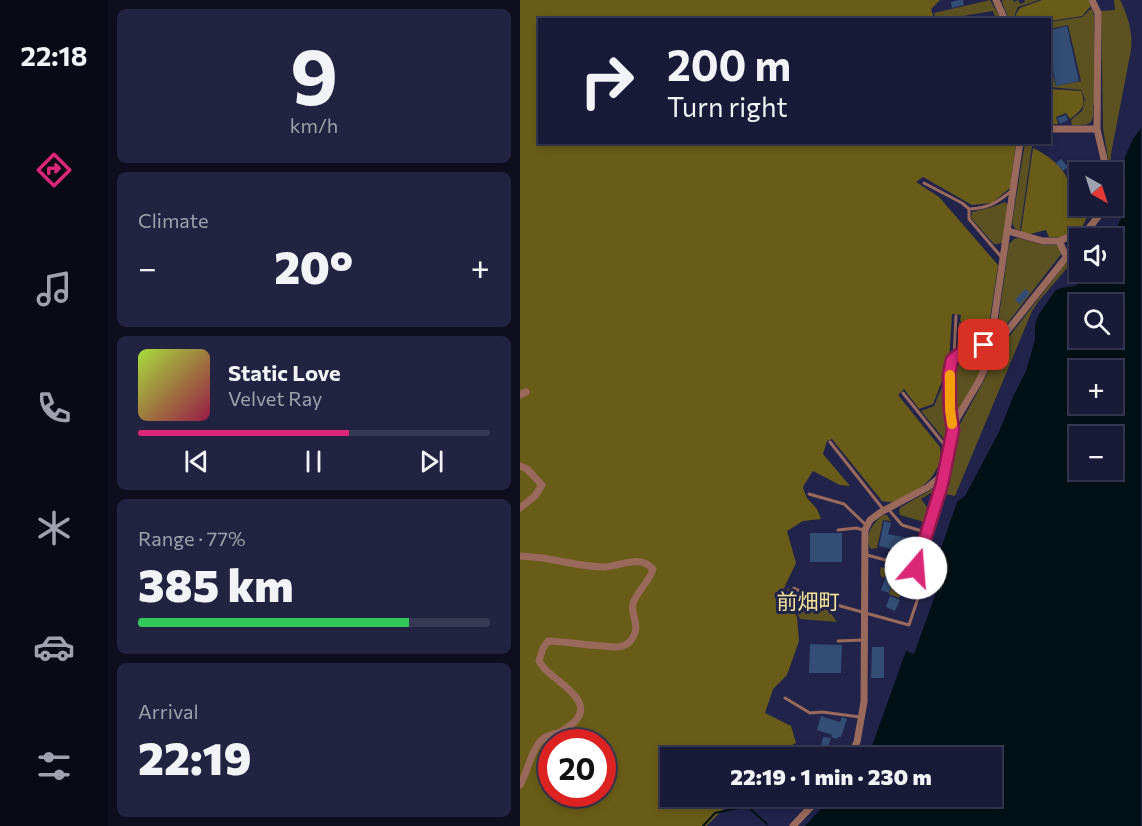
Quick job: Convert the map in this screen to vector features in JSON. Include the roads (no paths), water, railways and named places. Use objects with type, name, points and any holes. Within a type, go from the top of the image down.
[{"type":"street","points":[[996,0],[1004,18]]},
{"type":"street","points":[[1092,0],[1098,13],[1097,129],[1105,162]]},
{"type":"street","points":[[1051,129],[1097,129]]},
{"type":"street","points":[[996,345],[992,334],[1021,144]]},
{"type":"street","points":[[1008,231],[1043,242],[1059,241],[1069,237]]},
{"type":"street","points":[[1059,241],[1066,256]]},
{"type":"street","points":[[855,747],[864,702],[866,528],[870,520],[928,487],[943,475],[956,420],[979,381],[996,345],[1069,252]]},
{"type":"street","points":[[953,430],[949,375],[952,360],[963,351],[984,345],[996,345]]},
{"type":"street","points":[[520,466],[527,469],[541,485],[535,496],[520,508]]},
{"type":"street","points":[[520,556],[606,567],[635,561],[648,563],[653,569],[652,575],[634,600],[632,608],[636,629],[632,640],[624,646],[548,641],[543,648],[539,662],[574,695],[581,705],[581,713],[575,722],[562,731],[542,739],[520,785]]},
{"type":"street","points":[[793,826],[811,807]]},
{"type":"lane","points":[[924,183],[969,209],[996,204],[1014,189]]},
{"type":"lane","points":[[969,209],[968,219],[1004,260]]},
{"type":"lane","points":[[954,357],[956,316]]},
{"type":"lane","points":[[903,393],[948,449]]},
{"type":"lane","points":[[830,442],[902,525],[928,533]]},
{"type":"lane","points":[[794,588],[816,599],[909,625],[922,586],[911,583],[928,533],[943,475]]},
{"type":"lane","points":[[809,494],[844,504],[866,528]]},
{"type":"lane","points":[[838,530],[866,528]]},
{"type":"lane","points":[[865,555],[916,568]]},
{"type":"lane","points":[[838,641],[864,640]]},
{"type":"lane","points":[[785,698],[810,712],[862,717]]},
{"type":"waterway","points":[[962,354],[980,369],[984,349]]},
{"type":"waterway","points":[[703,826],[715,813],[747,806],[767,824]]},
{"type":"district","name":"前畑町","points":[[808,602]]}]
